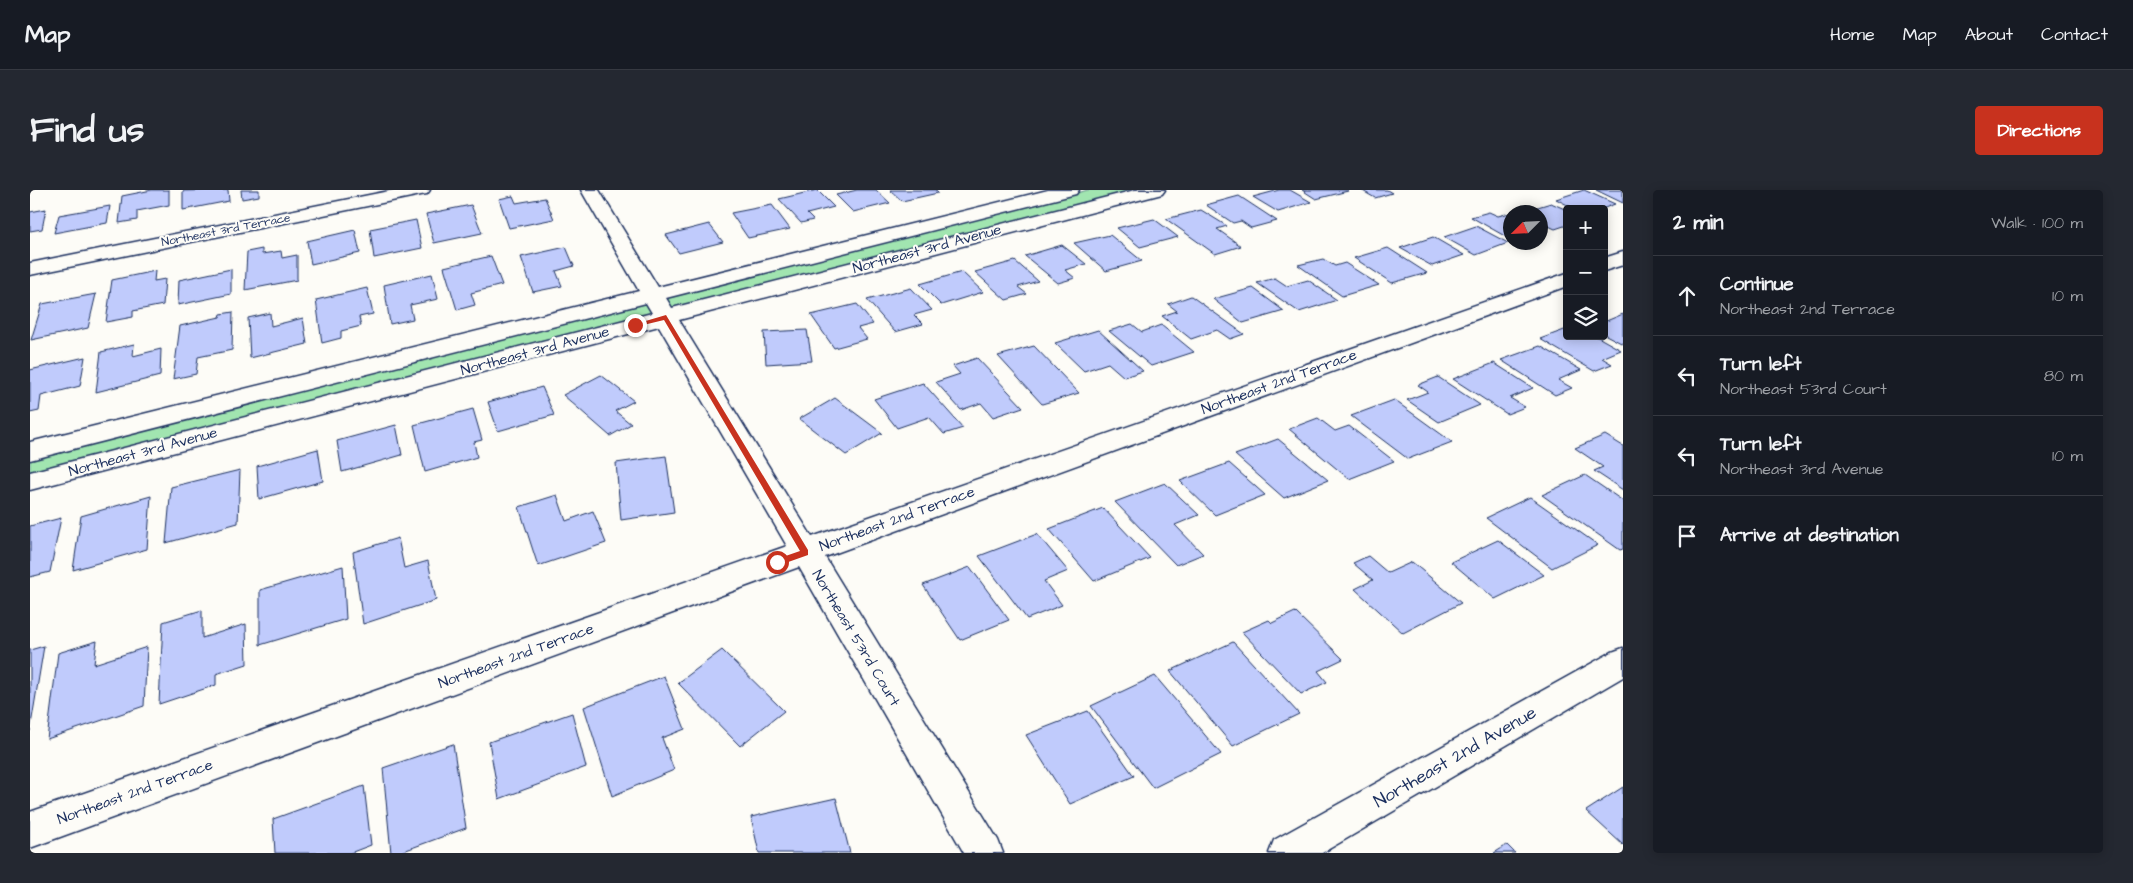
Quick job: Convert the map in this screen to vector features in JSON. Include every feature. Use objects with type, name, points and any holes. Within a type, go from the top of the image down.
[{"type":"street","name":"Northeast 3rd Terrace","points":[[30,269],[421,190]]},
{"type":"street","name":"Northeast 53rd Court","points":[[590,190],[985,853]]},
{"type":"street","name":"Northeast 3rd Avenue","points":[[30,481],[659,306],[850,245],[1070,190]]},
{"type":"street","name":"Northeast 3rd Avenue","points":[[30,451],[659,306],[868,264],[1156,190]]},
{"type":"street","points":[[850,245],[868,264]]},
{"type":"street","points":[[1608,264],[1623,258]]},
{"type":"street","name":"Northeast 2nd Terrace","points":[[30,830],[1563,280]]},
{"type":"street","name":"Northeast 2nd Avenue","points":[[1287,853],[1623,661]]},
{"type":"green space","points":[[1088,190],[1137,190],[30,475],[30,458]]},
{"type":"building","points":[[152,190],[169,190],[169,205],[137,211],[137,220],[119,223],[122,196]]},
{"type":"building","points":[[228,190],[229,201],[183,210],[183,191]]},
{"type":"building","points":[[241,190],[259,190],[259,196],[242,199]]},
{"type":"building","points":[[817,190],[834,207],[807,214],[813,220],[801,223],[779,199]]},
{"type":"building","points":[[857,190],[876,190],[890,203],[853,212],[836,195]]},
{"type":"building","points":[[890,190],[935,190],[938,193],[902,201]]},
{"type":"building","points":[[1279,190],[1290,190],[1311,202],[1278,212],[1253,197]]},
{"type":"building","points":[[1302,190],[1347,190],[1348,191],[1316,199]]},
{"type":"building","points":[[1361,190],[1387,190],[1392,193],[1375,198]]},
{"type":"building","points":[[1584,190],[1615,204],[1608,207],[1608,205],[1567,205],[1556,199]]},
{"type":"building","points":[[1596,190],[1623,190],[1623,203]]},
{"type":"building","points":[[513,196],[516,203],[545,198],[554,219],[509,228],[499,199]]},
{"type":"building","points":[[1239,196],[1277,221],[1251,228],[1241,221],[1233,223],[1206,205]]},
{"type":"building","points":[[1551,203],[1563,208],[1563,226],[1555,229],[1548,226],[1548,205],[1544,205]]},
{"type":"building","points":[[471,205],[482,233],[434,243],[426,214]]},
{"type":"building","points":[[772,205],[790,229],[748,238],[731,213]]},
{"type":"building","points":[[110,206],[107,223],[54,233],[59,215]]},
{"type":"building","points":[[46,209],[42,229],[30,231],[30,212]]},
{"type":"building","points":[[1201,210],[1227,226],[1217,229],[1241,246],[1215,254],[1166,219]]},
{"type":"building","points":[[1489,212],[1498,216],[1503,215],[1503,235],[1471,217]]},
{"type":"building","points":[[1154,219],[1178,237],[1140,247],[1117,228]]},
{"type":"building","points":[[416,220],[422,248],[374,258],[370,229]]},
{"type":"building","points":[[709,224],[723,242],[679,253],[666,235]]},
{"type":"building","points":[[1476,226],[1503,240],[1503,245],[1476,255],[1444,237]]},
{"type":"building","points":[[355,230],[360,253],[311,264],[307,241]]},
{"type":"building","points":[[1110,235],[1142,261],[1106,271],[1074,243]]},
{"type":"building","points":[[1433,237],[1464,255],[1432,266],[1400,248]]},
{"type":"building","points":[[1062,245],[1086,264],[1065,270],[1075,278],[1058,283],[1025,256]]},
{"type":"building","points":[[566,247],[574,266],[556,271],[562,286],[533,292],[521,257]]},
{"type":"building","points":[[1388,248],[1427,273],[1392,283],[1354,258]]},
{"type":"building","points":[[262,249],[262,254],[281,251],[282,258],[297,255],[297,280],[245,290],[247,252]]},
{"type":"building","points":[[491,256],[502,285],[471,293],[475,305],[457,310],[444,267]]},
{"type":"building","points":[[1323,259],[1335,266],[1345,263],[1379,285],[1342,296],[1298,265]]},
{"type":"building","points":[[1015,261],[1038,281],[1018,287],[1027,294],[1006,300],[975,272]]},
{"type":"building","points":[[231,269],[231,294],[178,305],[179,280]]},
{"type":"building","points":[[155,271],[154,281],[165,279],[163,305],[133,311],[133,317],[106,322],[112,280]]},
{"type":"building","points":[[962,272],[983,292],[941,305],[920,284]]},
{"type":"building","points":[[432,274],[438,299],[410,305],[413,319],[390,324],[384,285]]},
{"type":"building","points":[[1275,278],[1287,286],[1308,280],[1337,300],[1299,312],[1257,283]]},
{"type":"building","points":[[367,288],[373,314],[359,317],[361,326],[341,331],[341,338],[322,343],[316,300]]},
{"type":"building","points":[[911,288],[932,310],[914,315],[923,324],[895,332],[867,300]]},
{"type":"building","points":[[1253,288],[1284,311],[1243,323],[1213,299]]},
{"type":"building","points":[[96,294],[88,328],[31,340],[42,304]]},
{"type":"building","points":[[1191,296],[1244,334],[1230,339],[1217,330],[1191,339],[1162,316],[1177,311],[1168,304]]},
{"type":"building","points":[[857,304],[873,324],[858,328],[867,339],[834,348],[811,315]]},
{"type":"building","points":[[233,312],[232,350],[198,357],[196,374],[173,379],[180,326],[220,317],[221,314]]},
{"type":"building","points":[[270,313],[271,326],[303,318],[307,344],[250,358],[248,318]]},
{"type":"building","points":[[1623,314],[1623,344],[1608,336],[1608,320]]},
{"type":"building","points":[[1132,324],[1142,332],[1161,325],[1194,352],[1151,366],[1109,331]]},
{"type":"building","points":[[807,330],[812,361],[766,364],[764,332]]},
{"type":"building","points":[[1098,330],[1143,371],[1124,377],[1108,363],[1084,371],[1055,343]]},
{"type":"building","points":[[1563,330],[1563,340],[1603,340],[1621,350],[1602,358],[1612,364],[1594,371],[1540,339]]},
{"type":"building","points":[[134,344],[133,356],[161,349],[160,376],[96,392],[101,352]]},
{"type":"building","points":[[1034,346],[1079,393],[1042,404],[998,356]]},
{"type":"building","points":[[1540,346],[1581,370],[1558,380],[1572,388],[1555,395],[1501,360]]},
{"type":"building","points":[[85,357],[80,386],[41,396],[39,411],[30,413],[30,370]]},
{"type":"building","points":[[977,358],[1023,407],[993,417],[981,403],[961,410],[936,382],[960,374],[953,366]]},
{"type":"building","points":[[1494,363],[1533,388],[1510,398],[1525,407],[1507,414],[1453,379]]},
{"type":"building","points":[[601,375],[634,401],[615,411],[631,424],[610,436],[563,395]]},
{"type":"building","points":[[1438,377],[1480,405],[1439,422],[1407,400],[1428,392],[1418,385]]},
{"type":"building","points":[[923,383],[963,428],[944,434],[929,417],[897,428],[874,399]]},
{"type":"building","points":[[542,387],[554,415],[498,431],[488,402]]},
{"type":"building","points":[[835,398],[882,433],[846,455],[799,419]]},
{"type":"building","points":[[1394,400],[1452,442],[1408,459],[1351,416]]},
{"type":"building","points":[[473,409],[482,440],[474,442],[477,457],[425,472],[414,425]]},
{"type":"building","points":[[1318,418],[1335,431],[1349,426],[1394,461],[1349,479],[1289,429]]},
{"type":"building","points":[[396,425],[402,455],[342,472],[337,441]]},
{"type":"building","points":[[1605,435],[1623,446],[1623,490],[1594,471],[1603,467],[1575,448]]},
{"type":"building","points":[[1278,439],[1328,480],[1284,498],[1235,455]]},
{"type":"building","points":[[318,449],[323,481],[259,499],[257,466]]},
{"type":"building","points":[[666,456],[674,512],[621,520],[616,463]]},
{"type":"building","points":[[1229,463],[1265,495],[1215,515],[1180,481]]},
{"type":"building","points":[[240,470],[238,523],[166,543],[171,487]]},
{"type":"building","points":[[1585,475],[1623,501],[1623,549],[1620,550],[1542,495]]},
{"type":"building","points":[[1165,483],[1199,515],[1175,525],[1203,554],[1176,565],[1115,502]]},
{"type":"building","points":[[557,495],[566,521],[593,511],[606,543],[538,566],[519,507]]},
{"type":"building","points":[[151,496],[147,549],[73,570],[81,516]]},
{"type":"building","points":[[1530,497],[1598,545],[1552,568],[1486,518]]},
{"type":"building","points":[[1103,508],[1150,558],[1094,581],[1049,529]]},
{"type":"building","points":[[61,518],[50,572],[30,577],[30,526]]},
{"type":"building","points":[[1037,534],[1068,571],[1044,581],[1062,605],[1027,619],[979,556]]},
{"type":"building","points":[[398,538],[404,568],[428,561],[436,600],[363,624],[353,552]]},
{"type":"building","points":[[1498,540],[1544,575],[1495,599],[1451,562]]},
{"type":"building","points":[[1368,556],[1388,573],[1412,562],[1461,603],[1403,633],[1355,589],[1373,580],[1353,563]]},
{"type":"building","points":[[343,566],[346,619],[260,645],[260,590]]},
{"type":"building","points":[[970,567],[1009,620],[960,640],[923,585]]},
{"type":"building","points":[[202,610],[202,638],[246,624],[247,664],[216,674],[216,685],[159,704],[163,622]]},
{"type":"building","points":[[1295,612],[1343,659],[1318,671],[1327,682],[1301,694],[1242,632],[1269,620],[1272,623]]},
{"type":"building","points":[[97,641],[94,664],[147,647],[144,706],[47,739],[58,653]]},
{"type":"building","points":[[1233,642],[1299,714],[1233,746],[1170,671]]},
{"type":"building","points":[[44,646],[30,731],[30,650]]},
{"type":"building","points":[[722,650],[784,711],[740,746],[678,683]]},
{"type":"building","points":[[664,676],[685,729],[662,738],[674,770],[612,796],[584,707]]},
{"type":"building","points":[[1155,676],[1221,754],[1153,788],[1091,706]]},
{"type":"building","points":[[1088,711],[1134,776],[1070,804],[1026,735]]},
{"type":"building","points":[[572,713],[586,767],[499,799],[489,742]]},
{"type":"building","points":[[453,744],[466,828],[398,853],[391,853],[383,768]]},
{"type":"building","points":[[364,786],[371,845],[350,853],[275,853],[273,819]]},
{"type":"building","points":[[1623,787],[1623,845],[1586,811]]},
{"type":"building","points":[[836,798],[850,853],[759,853],[751,817]]},
{"type":"building","points":[[1507,845],[1515,853],[1494,853]]},
{"type":"route","points":[[635,325],[666,317],[805,552],[777,562]]}]
